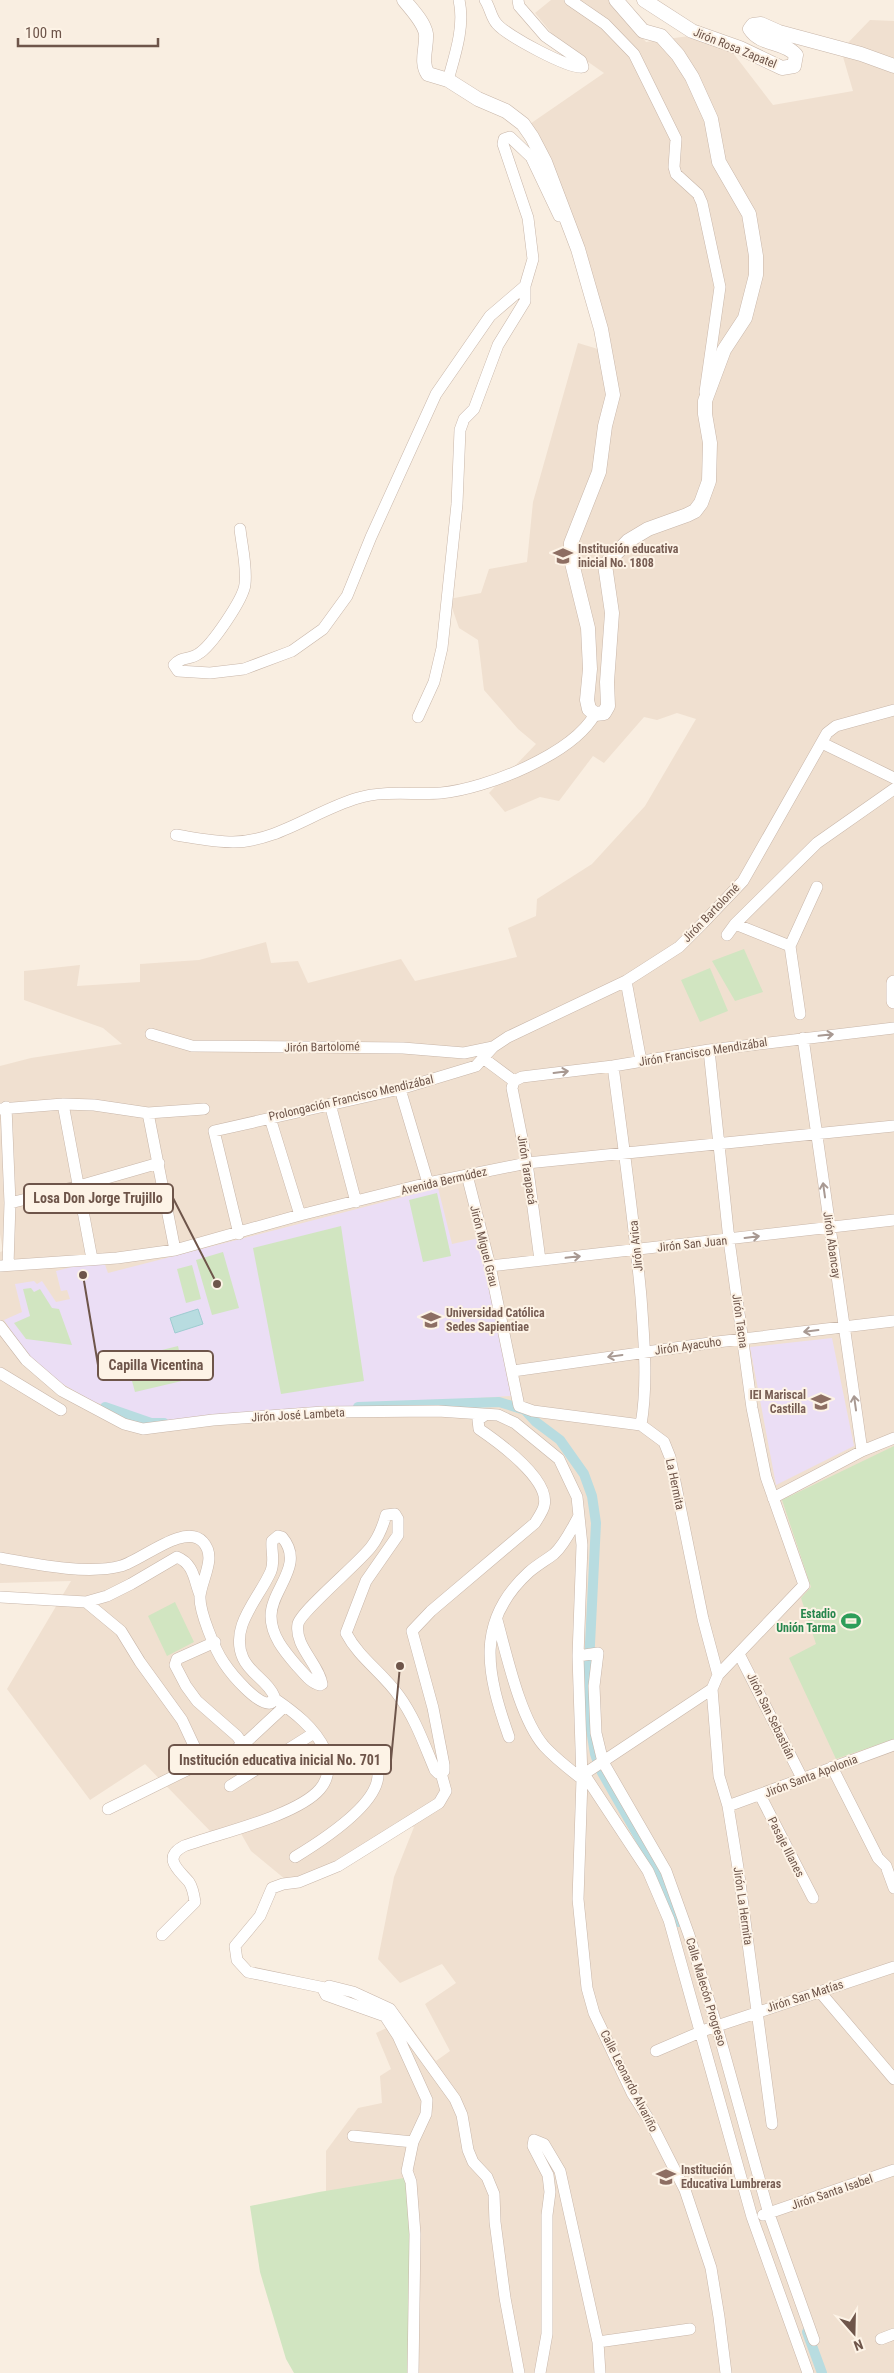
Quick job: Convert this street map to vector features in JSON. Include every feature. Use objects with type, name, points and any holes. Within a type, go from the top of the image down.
[{"type":"street","points":[[404,0],[424,26],[426,42],[424,68],[428,74],[448,80],[478,98],[506,111],[523,124],[546,162],[578,249],[601,329],[613,395],[603,433],[599,472],[571,543],[571,559],[588,628],[590,669],[587,700],[589,709],[595,714],[604,713],[608,706],[607,682],[612,613],[605,565],[628,541],[648,529],[695,511],[701,503],[710,481],[710,443],[705,414],[705,401],[720,287],[702,203],[698,194],[676,174],[674,167],[676,139],[634,54],[605,24],[570,0]]},
{"type":"street","points":[[448,80],[457,48],[460,25],[459,0]]},
{"type":"street","points":[[485,0],[497,24],[505,32],[521,42],[572,66],[582,67],[582,61],[545,36],[519,6],[518,0]]},
{"type":"street","points":[[616,0],[643,31],[660,36],[678,55],[692,77],[711,119],[719,162],[751,221],[756,256],[756,275],[751,301],[745,318],[724,350],[705,401]]},
{"type":"street","name":"Jirón Rosa Zapatel","points":[[644,0],[692,32],[740,48],[782,68],[794,66],[796,55],[792,50],[755,37],[750,29],[753,24],[761,24],[779,32],[862,54],[894,66]]},
{"type":"street","points":[[418,718],[440,666],[457,504],[460,430],[464,419],[474,409],[498,345],[525,301],[525,286],[532,259],[532,236],[528,218],[503,144],[504,139],[510,137],[531,157],[558,216],[566,216]]},
{"type":"street","points":[[240,530],[245,586],[216,637],[198,655],[178,660],[174,665],[178,671],[210,673],[244,669],[292,652],[328,624],[347,596],[371,537],[436,394],[490,316],[525,286]]},
{"type":"street","name":"Jirón Bartolomé","points":[[483,1058],[493,1047],[516,1033],[626,981],[678,947],[743,881],[826,733],[836,726],[894,710]]},
{"type":"street","points":[[176,835],[234,842],[256,839],[359,798],[404,793],[443,793],[496,781],[514,774],[582,733],[595,714]]},
{"type":"street","points":[[822,743],[894,778]]},
{"type":"street","points":[[727,935],[735,924],[817,843],[894,789]]},
{"type":"street","points":[[800,1014],[790,946],[816,887]]},
{"type":"street","points":[[735,924],[790,946]]},
{"type":"street","points":[[626,981],[641,1061]]},
{"type":"street","name":"Jirón Francisco Mendizábal","points":[[514,1080],[522,1077],[613,1066],[709,1050],[894,1028]]},
{"type":"street","name":"Jirón Bartolomé","points":[[151,1034],[192,1046],[394,1047],[464,1052],[493,1047]]},
{"type":"street","name":"Jirón Abancay","points":[[803,1038],[862,1451]]},
{"type":"street","name":"Jirón Tacna","points":[[709,1050],[729,1240],[752,1408],[766,1477],[804,1585],[739,1654]]},
{"type":"street","points":[[483,1058],[514,1080]]},
{"type":"street","name":"Prolongación Francisco Mendizábal","points":[[239,1234],[214,1131],[400,1089],[476,1066],[483,1058]]},
{"type":"street","name":"Jirón Arica","points":[[613,1066],[637,1250],[645,1352],[645,1404],[641,1425]]},
{"type":"street","name":"Jirón Tarapacá","points":[[514,1080],[512,1088],[527,1163],[540,1260]]},
{"type":"street","points":[[400,1089],[428,1184]]},
{"type":"street","points":[[62,1104],[80,1186],[92,1259]]},
{"type":"street","points":[[4,1266],[10,1203],[3,1108],[62,1104],[94,1105],[148,1113],[204,1109]]},
{"type":"street","points":[[330,1104],[356,1202]]},
{"type":"street","points":[[148,1113],[174,1250]]},
{"type":"street","points":[[270,1118],[300,1215]]},
{"type":"street","name":"Avenida Bermúdez","points":[[4,1266],[124,1257],[174,1250],[239,1234],[300,1215],[467,1175],[527,1163],[816,1132],[894,1126]]},
{"type":"street","points":[[10,1203],[80,1186],[159,1163]]},
{"type":"street","name":"Jirón Miguel Grau","points":[[467,1175],[490,1266],[519,1406]]},
{"type":"street","name":"Jirón San Juan","points":[[490,1266],[894,1220]]},
{"type":"street","name":"Jirón Ayacuho","points":[[513,1371],[742,1339],[894,1321]]},
{"type":"street","name":"Jirón José Lambeta","points":[[0,1326],[26,1360],[62,1390],[124,1424],[143,1429],[213,1420],[323,1412],[438,1411],[498,1415],[515,1423],[560,1459],[578,1497],[588,1655]]},
{"type":"street","points":[[0,1373],[60,1410]]},
{"type":"street","name":"La Hermita","points":[[519,1406],[533,1411],[641,1425],[664,1442],[670,1457],[703,1619],[718,1675]]},
{"type":"street","points":[[485,1414],[478,1420],[479,1430],[506,1448],[538,1482],[544,1498],[544,1506],[535,1523],[431,1611],[412,1631],[433,1708],[444,1765],[444,1771],[441,1773],[446,1791],[439,1803],[338,1866],[299,1882],[283,1884],[272,1888],[260,1916],[235,1946],[237,1960],[248,1972],[325,1988],[329,1986],[343,1989],[390,2010],[455,2100],[462,2116],[468,2150],[473,2162],[487,2177],[494,2194],[494,2222],[519,2373]]},
{"type":"street","points":[[773,1498],[862,1451],[894,1438]]},
{"type":"street","points":[[162,1936],[195,1902],[191,1886],[175,1867],[173,1860],[176,1852],[201,1840],[297,1806],[320,1789],[329,1770],[324,1748],[314,1732],[275,1699],[273,1692],[253,1674],[239,1648],[238,1634],[243,1621],[272,1569],[272,1540],[275,1538],[282,1537],[290,1557],[290,1568],[273,1604],[271,1615],[275,1633],[283,1651],[312,1682],[320,1685],[322,1684],[321,1678],[306,1654],[300,1635],[298,1625],[301,1616],[330,1590],[371,1547],[386,1516],[395,1514],[398,1519],[398,1535],[366,1580],[346,1633],[352,1645],[398,1694],[416,1723],[435,1770],[441,1773]]},
{"type":"street","points":[[509,1737],[491,1675],[489,1651],[501,1606],[507,1594],[530,1571],[555,1553],[580,1516]]},
{"type":"street","points":[[0,1558],[40,1565],[101,1568],[121,1566],[173,1539],[188,1536],[198,1537],[205,1543],[210,1555],[200,1597]]},
{"type":"street","points":[[0,1597],[86,1602],[107,1596],[177,1557],[190,1565],[206,1623],[223,1663],[262,1703],[271,1703],[275,1699]]},
{"type":"street","points":[[86,1602],[121,1631],[140,1662],[182,1720],[197,1752],[195,1761],[189,1769],[108,1809]]},
{"type":"street","points":[[497,1620],[521,1700],[534,1731],[544,1746],[592,1769]]},
{"type":"street","points":[[215,1642],[177,1659],[175,1666],[197,1701],[244,1744],[259,1767]]},
{"type":"street","points":[[592,1769],[712,1689],[718,1675],[739,1654]]},
{"type":"street","name":"Jirón San Sebastián","points":[[739,1654],[802,1778]]},
{"type":"street","points":[[588,1655],[592,1769]]},
{"type":"street","name":"Calle Malecón Progreso","points":[[588,1655],[594,1686],[596,1733],[592,1769],[648,1871],[670,1920],[710,2029],[768,2214],[814,2340]]},
{"type":"street","name":"Jirón La Hermita","points":[[712,1689],[720,1776],[728,1806],[772,2124]]},
{"type":"street","points":[[212,1764],[244,1744],[285,1706]]},
{"type":"street","points":[[230,1786],[314,1732]]},
{"type":"street","name":"Jirón Santa Apolonia","points":[[728,1806],[894,1745]]},
{"type":"street","points":[[832,1767],[878,1858],[890,1864],[894,1888]]},
{"type":"street","name":"Calle Malecón Progreso","points":[[592,1769],[666,1871],[689,1935],[753,2217],[808,2373]]},
{"type":"street","name":"Calle Leonardo Alvariño","points":[[592,1769],[578,1899],[587,1988],[594,2013],[632,2093],[651,2123],[685,2190],[711,2268],[726,2373]]},
{"type":"street","points":[[294,1858],[350,1819],[377,1785],[378,1774]]},
{"type":"street","name":"Pasaje Illanes","points":[[760,1795],[813,1898]]},
{"type":"street","name":"Jirón San Matías","points":[[656,2051],[758,2012],[894,1968]]},
{"type":"street","points":[[325,1988],[326,1995],[385,2016],[398,2036],[427,2100],[424,2121],[414,2142],[407,2171],[411,2182],[415,2234],[413,2373]]},
{"type":"street","points":[[820,1992],[894,2079]]},
{"type":"street","points":[[353,2136],[414,2142]]},
{"type":"street","points":[[540,2373],[547,2334],[547,2215],[550,2192],[548,2175],[533,2146],[534,2140],[544,2144],[560,2171],[598,2342],[600,2373]]},
{"type":"street","name":"Jirón Santa Isabel","points":[[753,2217],[768,2214],[894,2170]]},
{"type":"street","points":[[598,2342],[690,2329]]},
{"type":"street","points":[[881,2339],[894,2334]]},
{"type":"shaded area","points":[[551,0],[613,0],[646,42],[689,36],[730,49],[773,105],[853,91],[841,50],[870,20],[894,21],[894,2373],[416,2373],[326,2205],[326,2151],[358,2108],[382,2103],[380,2076],[391,2069],[376,2033],[405,2019],[436,2061],[450,2051],[425,2004],[456,1983],[442,1964],[400,1983],[378,1959],[394,1877],[414,1827],[397,1822],[345,1861],[291,1884],[251,1851],[236,1825],[213,1834],[145,1764],[90,1800],[7,1689],[71,1581],[0,1583],[0,1252],[3,1251],[0,1234],[0,1066],[31,1058],[122,1044],[103,1028],[24,1000],[24,971],[80,965],[77,986],[140,982],[140,964],[199,960],[266,942],[271,963],[298,961],[308,983],[401,959],[415,981],[517,957],[508,928],[536,916],[537,899],[592,864],[645,806],[696,719],[677,713],[657,720],[644,717],[604,763],[593,756],[559,801],[540,797],[505,812],[489,793],[536,744],[518,729],[484,690],[478,640],[459,628],[449,599],[481,593],[489,569],[527,562],[533,502],[578,343],[598,349],[591,286],[527,126],[604,73],[558,41],[535,13]]},
{"type":"shaded area","points":[[438,1188],[452,1244],[479,1238],[511,1396],[274,1411],[161,1421],[94,1402],[54,1379],[27,1354],[4,1320],[22,1312],[15,1284],[34,1281],[37,1284],[42,1281],[56,1302],[70,1299],[67,1290],[61,1291],[56,1271],[103,1259],[108,1273]]},
{"type":"shaded area","points":[[832,1338],[854,1446],[776,1485],[750,1347]]},
{"type":"green space","points":[[744,949],[763,992],[735,1001],[712,961]]},
{"type":"green space","points":[[710,968],[728,1011],[700,1022],[681,980]]},
{"type":"green space","points":[[437,1193],[451,1256],[423,1262],[409,1200]]},
{"type":"green space","points":[[341,1226],[364,1381],[281,1394],[253,1248]]},
{"type":"green space","points":[[223,1252],[239,1308],[212,1315],[196,1260]]},
{"type":"green space","points":[[192,1265],[201,1299],[186,1303],[177,1269]]},
{"type":"green space","points":[[31,1288],[34,1292],[40,1289],[52,1308],[59,1309],[72,1345],[26,1339],[14,1323],[30,1316],[23,1289]]},
{"type":"green space","points":[[178,1346],[186,1380],[135,1392],[126,1359]]},
{"type":"green space","name":"Estadio Unión Tarma","points":[[894,1446],[894,1739],[836,1759],[789,1658],[816,1644],[801,1598],[811,1587],[782,1500]]},
{"type":"green space","points":[[175,1602],[194,1642],[167,1656],[148,1616]]},
{"type":"green space","points":[[410,2177],[416,2373],[294,2373],[286,2359],[260,2272],[250,2206]]},
{"type":"water","points":[[198,1309],[203,1324],[175,1333],[170,1318]]},
{"type":"waterway","points":[[358,1407],[499,1402],[525,1410],[536,1422],[560,1440],[584,1474],[592,1496],[596,1523],[587,1705],[595,1754],[600,1769],[655,1865],[679,1922]]},
{"type":"waterway","points":[[105,1407],[151,1423],[164,1423]]},
{"type":"waterway","points":[[807,2332],[822,2373]]},
{"type":"place","name":"Institución educativa inicial No. 1808","points":[[563,556]]},
{"type":"place","name":"Capilla Vicentina","points":[[83,1275]]},
{"type":"place","name":"Losa Don Jorge Trujillo","points":[[217,1284]]},
{"type":"place","name":"Universidad Católica Sedes Sapientiae","points":[[431,1320]]},
{"type":"place","name":"IEI Mariscal Castilla","points":[[821,1402]]},
{"type":"place","name":"Estadio Unión Tarma","points":[[851,1621]]},
{"type":"place","name":"Institución educativa inicial No. 701","points":[[400,1666]]},
{"type":"place","name":"Institución Educativa Lumbreras","points":[[666,2177]]}]
